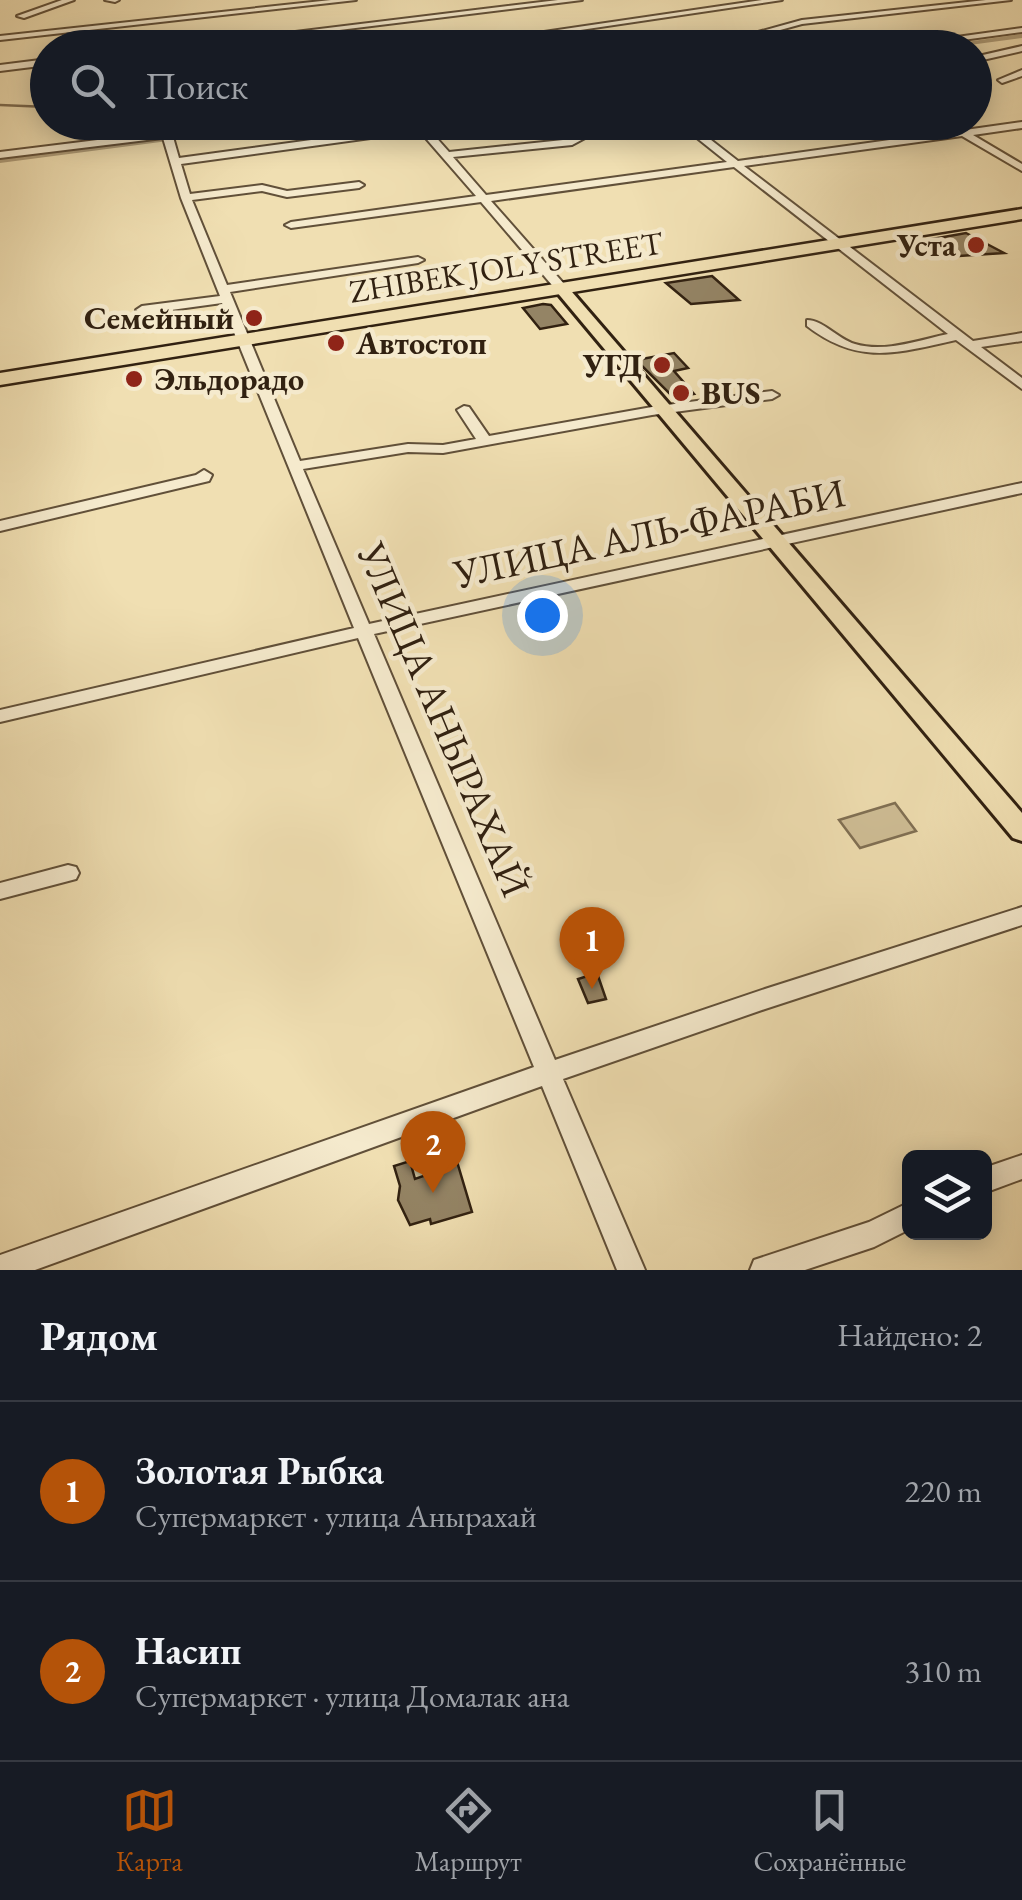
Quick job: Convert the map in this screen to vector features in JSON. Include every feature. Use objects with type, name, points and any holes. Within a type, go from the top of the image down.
[{"type":"highway","name":"ZHIBEK JOLY STREET","points":[[0,378],[1022,214]]},
{"type":"main road","points":[[561,288],[1022,831]]},
{"type":"street","points":[[22,16],[70,0]]},
{"type":"street","points":[[76,30],[352,0]]},
{"type":"street","points":[[348,30],[578,0]]},
{"type":"street","points":[[566,30],[778,0]]},
{"type":"street","points":[[772,30],[802,22],[1006,0]]},
{"type":"street","points":[[210,5],[229,30]]},
{"type":"street","points":[[992,34],[1022,30]]},
{"type":"street","points":[[0,38],[30,35]]},
{"type":"street","points":[[992,56],[1022,48]]},
{"type":"street","points":[[0,68],[30,64]]},
{"type":"street","points":[[1002,80],[1022,73]]},
{"type":"street","points":[[992,129],[1022,125]]},
{"type":"street","points":[[0,167],[172,146],[186,140]]},
{"type":"street","points":[[0,155],[256,140]]},
{"type":"street","points":[[435,140],[561,288]]},
{"type":"street","points":[[704,140],[1022,385]]},
{"type":"street","points":[[290,225],[913,140]]},
{"type":"street","points":[[974,140],[1022,168]]},
{"type":"street","points":[[447,154],[568,142]]},
{"type":"street","name":"УЛИЦА АНЫРАХАЙ","points":[[172,146],[186,198],[294,466],[631,1270]]},
{"type":"street","points":[[186,198],[262,188],[287,194],[359,185]]},
{"type":"street","points":[[142,310],[418,260]]},
{"type":"street","points":[[811,323],[833,342],[854,350],[1022,337]]},
{"type":"street","points":[[294,466],[408,448],[443,449],[772,395]]},
{"type":"street","points":[[464,410],[486,442]]},
{"type":"street","points":[[0,526],[204,476]]},
{"type":"street","name":"УЛИЦА АЛЬ-ФАРАБИ","points":[[0,716],[364,631],[1022,488]]},
{"type":"street","points":[[0,891],[68,873]]},
{"type":"street","points":[[0,1268],[895,955],[1022,916]]},
{"type":"street","points":[[992,1178],[1022,1168]]},
{"type":"street","points":[[764,1270],[874,1234],[902,1220]]},
{"type":"shaded area","points":[[895,803],[916,831],[860,848],[839,820]]},
{"type":"building","points":[[966,233],[1004,253],[944,257],[921,241]]},
{"type":"building","points":[[712,276],[739,300],[691,304],[666,283]]},
{"type":"building","points":[[551,305],[567,324],[540,329],[523,308]]},
{"type":"building","points":[[674,353],[688,368],[674,371],[694,394],[674,398],[636,360]]},
{"type":"building","points":[[597,973],[606,999],[588,1003],[578,979]]},
{"type":"building","points":[[448,1152],[455,1155],[472,1212],[431,1224],[430,1219],[410,1225],[398,1200],[400,1186],[394,1166],[410,1161],[415,1179],[441,1170],[437,1156]]},
{"type":"waterway","points":[[992,40],[1022,36]]},
{"type":"waterway","points":[[0,105],[30,106]]},
{"type":"waterway","points":[[0,161],[167,140]]},
{"type":"place","name":"Уста","points":[[976,245]]},
{"type":"place","name":"Семейный","points":[[254,318]]},
{"type":"place","name":"Автостоп","points":[[336,343]]},
{"type":"place","name":"УГД","points":[[662,365]]},
{"type":"place","name":"Эльдорадо","points":[[134,379]]},
{"type":"place","name":"BUS","points":[[681,393]]},
{"type":"place","name":"Золотая Рыбка","points":[[592,989]]},
{"type":"place","name":"Насип","points":[[433,1193]]}]
